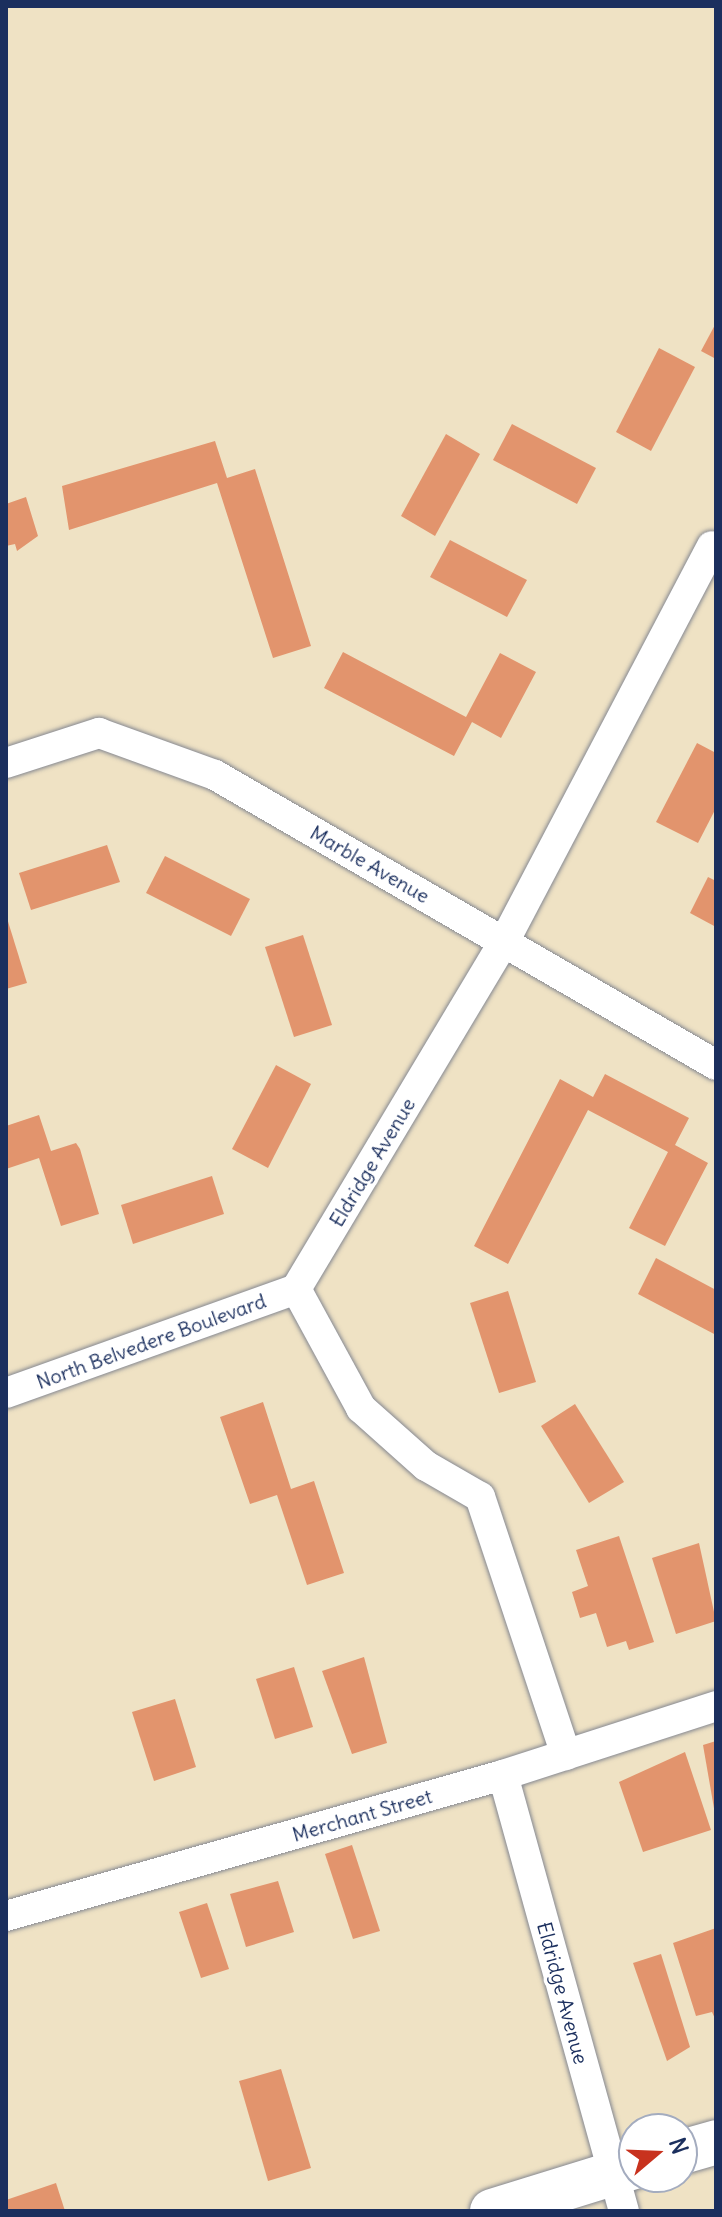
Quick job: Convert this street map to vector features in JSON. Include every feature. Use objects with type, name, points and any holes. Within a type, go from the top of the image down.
[{"type":"street","name":"Eldridge Avenue","points":[[296,1289],[504,942],[712,546]]},
{"type":"street","name":"Marble Avenue","points":[[6,763],[99,733],[215,775],[716,1065]]},
{"type":"street","name":"North Belvedere Boulevard","points":[[6,1393],[296,1289]]},
{"type":"street","points":[[296,1289],[361,1408],[426,1466],[480,1497],[566,1755]]},
{"type":"street","name":"Merchant Street","points":[[6,1916],[503,1775],[716,1706]]},
{"type":"street","name":"Eldridge Avenue","points":[[503,1775],[618,2164]]},
{"type":"street","points":[[492,2211],[618,2185]]},
{"type":"building","points":[[716,323],[716,359],[701,351]]},
{"type":"building","points":[[659,348],[695,367],[651,451],[616,432]]},
{"type":"building","points":[[512,424],[596,468],[577,504],[493,460]]},
{"type":"building","points":[[446,434],[480,454],[435,536],[401,516]]},
{"type":"building","points":[[215,441],[227,478],[255,469],[311,646],[273,658],[217,483],[69,530],[62,486]]},
{"type":"building","points":[[26,497],[38,536],[17,551],[15,544],[6,546],[6,504]]},
{"type":"building","points":[[450,540],[527,580],[507,617],[430,577]]},
{"type":"building","points":[[343,652],[466,717],[500,653],[536,672],[501,738],[472,722],[454,756],[324,688]]},
{"type":"building","points":[[697,743],[716,753],[716,808],[698,843],[656,822]]},
{"type":"building","points":[[107,845],[120,882],[31,910],[19,873]]},
{"type":"building","points":[[165,856],[250,899],[231,936],[146,893]]},
{"type":"building","points":[[708,877],[716,881],[716,927],[690,913]]},
{"type":"building","points":[[6,915],[27,983],[6,989]]},
{"type":"building","points":[[303,935],[332,1025],[294,1037],[265,947]]},
{"type":"building","points":[[276,1065],[311,1084],[268,1168],[232,1149]]},
{"type":"building","points":[[605,1074],[689,1118],[675,1145],[708,1163],[665,1246],[629,1228],[668,1152],[588,1110],[508,1264],[474,1246],[560,1079],[593,1097]]},
{"type":"building","points":[[39,1115],[51,1151],[76,1143],[80,1149],[99,1214],[61,1226],[39,1158],[6,1169],[6,1126]]},
{"type":"building","points":[[212,1176],[224,1214],[133,1244],[121,1205]]},
{"type":"building","points":[[656,1258],[716,1290],[716,1335],[638,1294]]},
{"type":"building","points":[[508,1291],[536,1382],[499,1393],[470,1303]]},
{"type":"building","points":[[263,1402],[291,1489],[314,1481],[344,1573],[307,1585],[277,1495],[250,1504],[220,1417]]},
{"type":"building","points":[[575,1404],[624,1482],[589,1503],[541,1426]]},
{"type":"building","points":[[619,1536],[654,1642],[629,1650],[626,1641],[607,1647],[596,1613],[580,1618],[572,1592],[588,1586],[576,1550]]},
{"type":"building","points":[[699,1543],[716,1621],[676,1634],[652,1558]]},
{"type":"building","points":[[364,1657],[387,1743],[352,1754],[322,1671]]},
{"type":"building","points":[[294,1667],[313,1727],[275,1739],[256,1679]]},
{"type":"building","points":[[175,1699],[196,1767],[154,1781],[132,1712]]},
{"type":"building","points":[[716,1741],[716,1814],[715,1814],[703,1745]]},
{"type":"building","points":[[685,1752],[711,1830],[643,1852],[619,1782]]},
{"type":"building","points":[[352,1845],[380,1931],[353,1939],[325,1854]]},
{"type":"building","points":[[278,1881],[294,1932],[246,1947],[230,1894]]},
{"type":"building","points":[[207,1903],[229,1969],[201,1978],[179,1912]]},
{"type":"building","points":[[716,1928],[716,2021],[712,2012],[696,2016],[673,1943]]},
{"type":"building","points":[[661,1954],[690,2047],[667,2061],[633,1963]]},
{"type":"building","points":[[281,2069],[311,2168],[268,2181],[239,2081]]},
{"type":"building","points":[[56,2183],[65,2211],[6,2211],[6,2200]]}]
